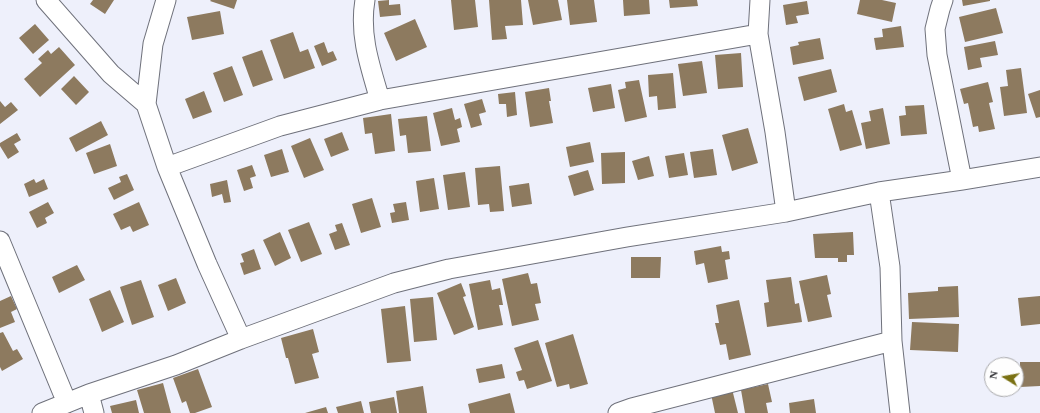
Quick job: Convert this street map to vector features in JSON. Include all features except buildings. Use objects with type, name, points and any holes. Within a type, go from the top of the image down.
[{"type":"street","points":[[46,0],[111,74],[146,104]]},
{"type":"street","points":[[166,0],[153,44],[146,104],[167,167],[207,264],[241,340]]},
{"type":"street","points":[[365,0],[363,11],[363,38],[380,100]]},
{"type":"street","points":[[760,0],[758,34],[775,132],[786,212]]},
{"type":"street","points":[[943,0],[935,28],[937,55],[962,180]]},
{"type":"street","points":[[167,167],[280,126],[380,100],[758,34]]},
{"type":"street","points":[[42,413],[89,394],[176,365],[394,283],[449,269],[627,237],[786,212],[879,192],[1040,167]]},
{"type":"street","points":[[879,192],[890,267],[892,341],[900,413]]},
{"type":"street","points":[[0,241],[67,403]]},
{"type":"street","points":[[618,413],[632,408],[892,341]]},
{"type":"street","points":[[89,394],[94,413]]}]
